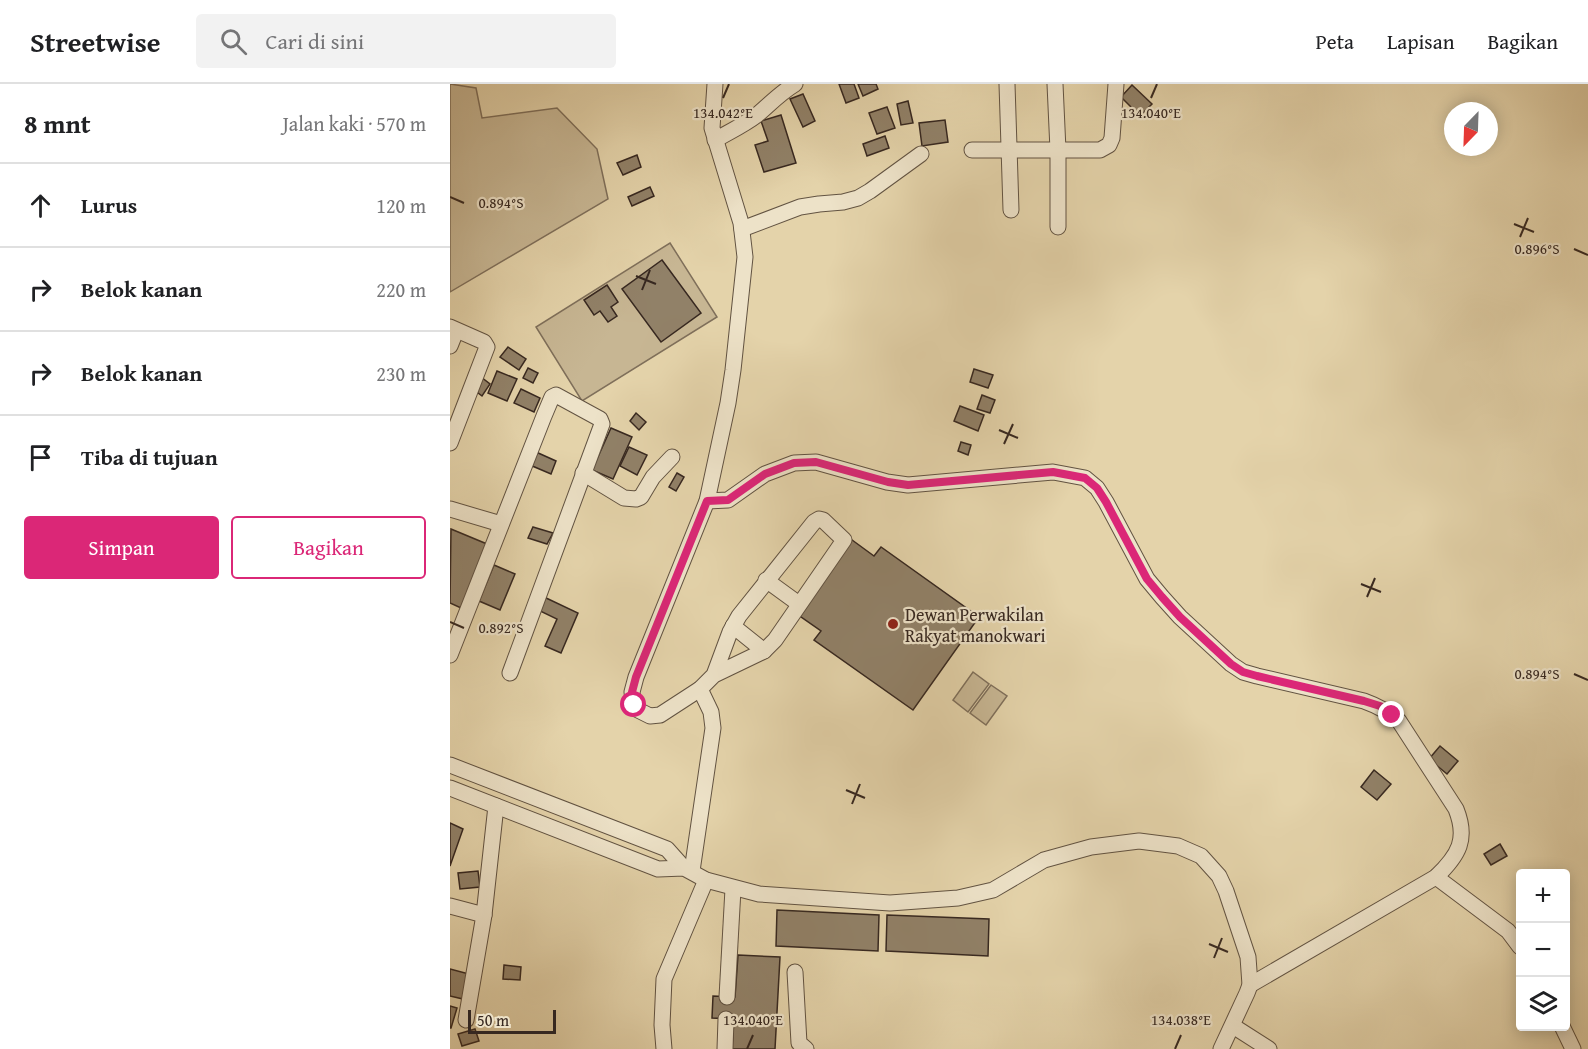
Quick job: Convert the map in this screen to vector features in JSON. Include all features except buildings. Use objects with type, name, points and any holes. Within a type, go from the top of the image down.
[{"type":"street","points":[[714,675],[733,626],[766,580],[814,522],[819,519],[827,523],[842,536],[844,541],[775,640],[764,651],[714,675],[700,689],[670,709],[655,716],[640,712],[633,700],[636,677],[707,501],[733,370],[745,268],[742,229],[715,140],[712,120],[715,84]]},
{"type":"street","points":[[715,140],[756,116],[778,95],[795,84]]},
{"type":"street","points":[[1007,84],[1011,210]]},
{"type":"street","points":[[1055,84],[1058,227]]},
{"type":"street","points":[[972,150],[1100,150],[1109,145],[1114,126],[1116,84]]},
{"type":"street","points":[[742,229],[800,207],[858,198],[870,192],[921,154]]},
{"type":"street","points":[[450,443],[487,346],[484,342],[452,335]]},
{"type":"street","points":[[450,655],[544,416],[554,396],[602,421],[510,673]]},
{"type":"street","points":[[583,473],[624,498],[636,500],[672,457]]},
{"type":"street","points":[[707,501],[728,500],[765,474],[806,461],[908,485],[1053,472],[1085,478],[1097,488],[1106,502],[1147,579],[1180,617],[1231,664],[1243,672],[1257,676],[1380,706],[1399,721],[1456,808],[1462,824],[1460,847],[1436,877],[1250,985]]},
{"type":"street","points":[[450,509],[501,524]]},
{"type":"street","points":[[766,580],[799,604]]},
{"type":"street","points":[[733,626],[764,651]]},
{"type":"street","points":[[688,869],[713,729],[711,712],[700,689]]},
{"type":"street","points":[[450,765],[667,849],[688,869],[706,880],[733,889],[759,894],[890,903],[958,898],[993,891],[1044,860],[1091,847],[1139,841],[1178,846],[1201,856],[1219,876],[1248,957],[1250,985],[1221,1049]]},
{"type":"street","points":[[450,788],[658,869],[688,869]]},
{"type":"street","points":[[466,1020],[484,915],[496,806]]},
{"type":"street","points":[[1436,877],[1508,931],[1516,941]]},
{"type":"street","points":[[664,1049],[662,1025],[664,979],[706,880]]},
{"type":"street","points":[[728,997],[733,889]]},
{"type":"street","points":[[450,906],[484,915]]},
{"type":"street","points":[[795,972],[799,1044],[807,1049]]},
{"type":"street","points":[[725,1049],[726,1019]]},
{"type":"street","points":[[1233,1026],[1269,1049]]},
{"type":"street","points":[[1564,1031],[1573,1049]]},
{"type":"shaded area","points":[[450,84],[476,88],[482,118],[557,108],[597,149],[608,199],[450,292]]},
{"type":"shaded area","points":[[670,243],[717,317],[582,401],[536,327]]},
{"type":"shaded area","points":[[973,672],[989,684],[968,712],[953,700]]},
{"type":"shaded area","points":[[991,685],[1007,696],[986,725],[970,713]]},
{"type":"place","name":"Dewan Perwakilan Rakyat manokwari","points":[[893,624]]},
{"type":"route","points":[[634,705],[632,692],[636,677],[707,501],[728,500],[765,474],[806,461],[908,485],[1053,472],[1085,478],[1097,488],[1106,502],[1147,579],[1180,617],[1231,664],[1243,672],[1257,676],[1380,706],[1392,715]]}]
